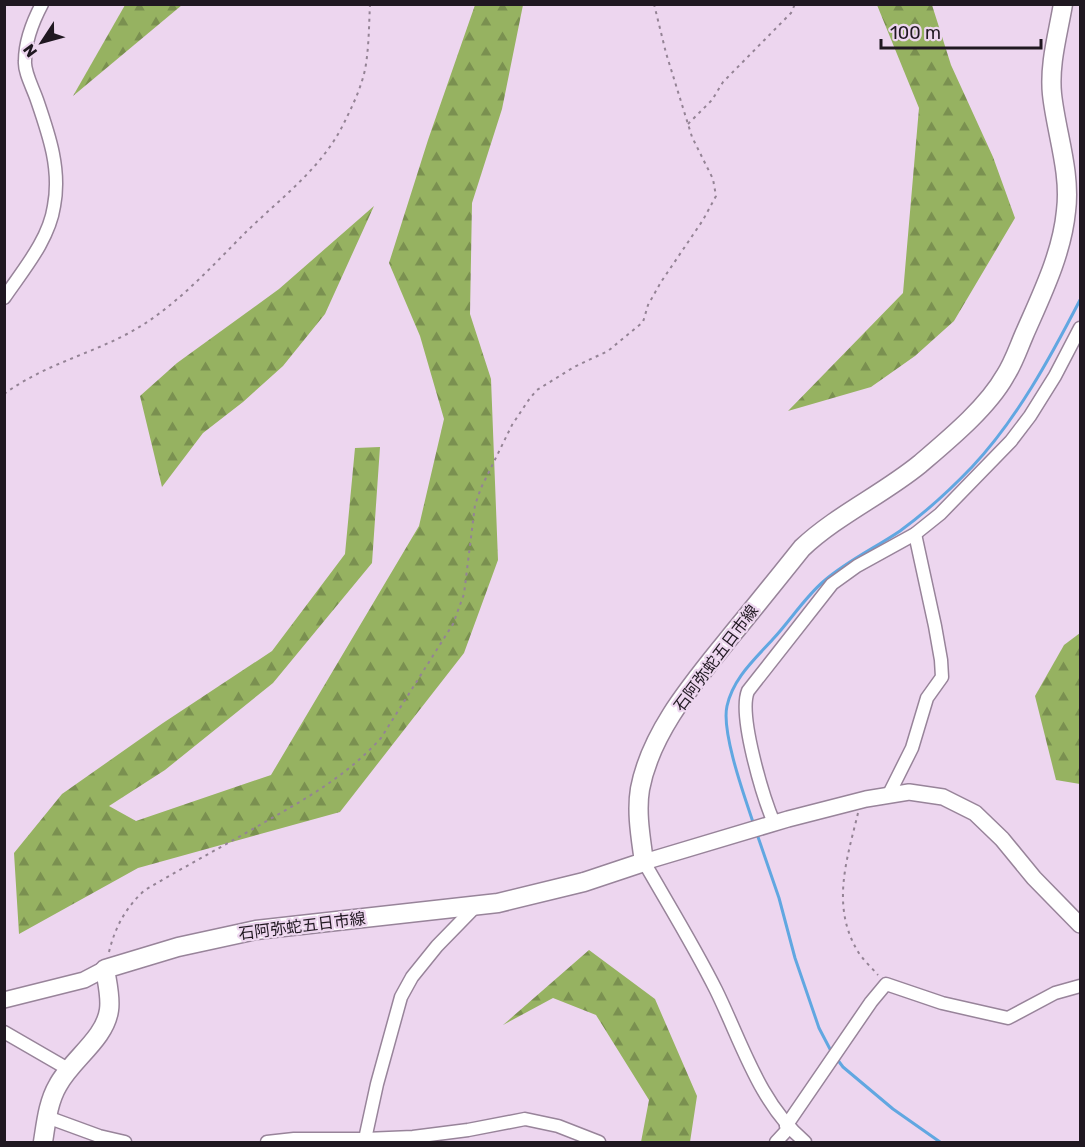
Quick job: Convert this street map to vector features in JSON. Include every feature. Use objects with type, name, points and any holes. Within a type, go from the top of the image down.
[{"type":"main road","name":"石阿弥蛇五日市線","points":[[105,969],[178,947],[256,930],[477,905],[535,895],[644,862],[639,823],[639,792],[644,771],[655,743],[689,689],[802,548],[820,531],[872,499],[919,464],[979,410],[1005,377],[1041,296],[1059,243],[1066,212],[1067,189],[1052,84],[1052,67],[1063,4]]},
{"type":"main road","points":[[44,1143],[47,1117],[54,1093],[68,1069],[102,1032],[107,1019],[110,1009],[105,969]]},
{"type":"street","points":[[4,298],[51,223],[55,204],[56,172],[51,140],[24,62],[34,18],[42,4]]},
{"type":"street","points":[[774,823],[762,794],[745,713],[745,698],[748,691],[832,584],[857,566],[915,534],[940,514],[1011,441],[1055,376],[1080,328]]},
{"type":"street","points":[[888,796],[912,748],[927,698],[942,677],[935,626],[915,534]]},
{"type":"street","points":[[805,1143],[787,1127],[753,1074],[716,990],[644,862],[774,823],[862,800],[909,792],[943,797],[975,813],[1002,839],[1034,878],[1080,925]]},
{"type":"street","points":[[361,1140],[401,997],[412,977],[437,946],[477,905]]},
{"type":"street","points":[[4,1000],[84,980],[105,969]]},
{"type":"street","points":[[776,1143],[871,1002],[886,984],[942,1003],[1008,1018],[1055,993],[1080,986]]},
{"type":"street","points":[[4,1032],[68,1069]]},
{"type":"street","points":[[47,1117],[125,1143]]},
{"type":"street","points":[[267,1143],[294,1139],[361,1140],[424,1136],[525,1119],[558,1126],[598,1143]]},
{"type":"path","points":[[4,393],[22,381],[66,359],[87,353],[128,333],[166,307],[226,254],[321,160],[345,123],[361,85],[366,63],[370,4]]},
{"type":"path","points":[[105,969],[117,924],[145,890],[328,785],[368,753],[381,738],[453,624],[464,594],[475,505],[512,425],[537,390],[574,367],[608,351],[642,322],[648,305],[661,282],[703,220],[716,196],[712,179],[692,137],[666,53],[654,4]]},
{"type":"path","points":[[688,124],[711,100],[723,82],[791,12],[795,4]]},
{"type":"path","points":[[862,800],[843,878],[842,912],[857,951],[886,984]]},
{"type":"green space","points":[[125,5],[182,5],[73,96]]},
{"type":"green space","points":[[475,5],[523,5],[502,109],[472,203],[470,314],[491,379],[498,560],[464,653],[340,812],[138,868],[19,934],[14,853],[62,794],[163,723],[272,651],[345,554],[355,448],[380,447],[372,563],[273,683],[165,770],[109,806],[136,821],[271,775],[419,526],[444,419],[420,336],[389,263],[428,140]]},
{"type":"green space","points":[[877,5],[932,5],[951,65],[993,157],[1015,218],[954,321],[915,356],[871,387],[788,411],[903,293],[919,108]]},
{"type":"green space","points":[[374,206],[325,314],[283,366],[243,402],[203,433],[162,487],[140,396],[177,363],[279,289]]},
{"type":"green space","points":[[1080,633],[1080,784],[1056,780],[1035,696],[1064,645]]},
{"type":"green space","points":[[589,950],[655,999],[697,1096],[690,1142],[641,1142],[649,1100],[596,1015],[553,998],[503,1025]]},
{"type":"waterway","points":[[754,825],[727,732],[727,706],[739,678],[810,594],[824,581],[910,524],[972,467],[1004,429],[1018,408],[1045,366],[1080,300]]},
{"type":"waterway","points":[[757,834],[779,898],[795,958],[819,1028],[831,1051]]},
{"type":"waterway","points":[[837,1059],[843,1067],[893,1109],[940,1142]]}]
